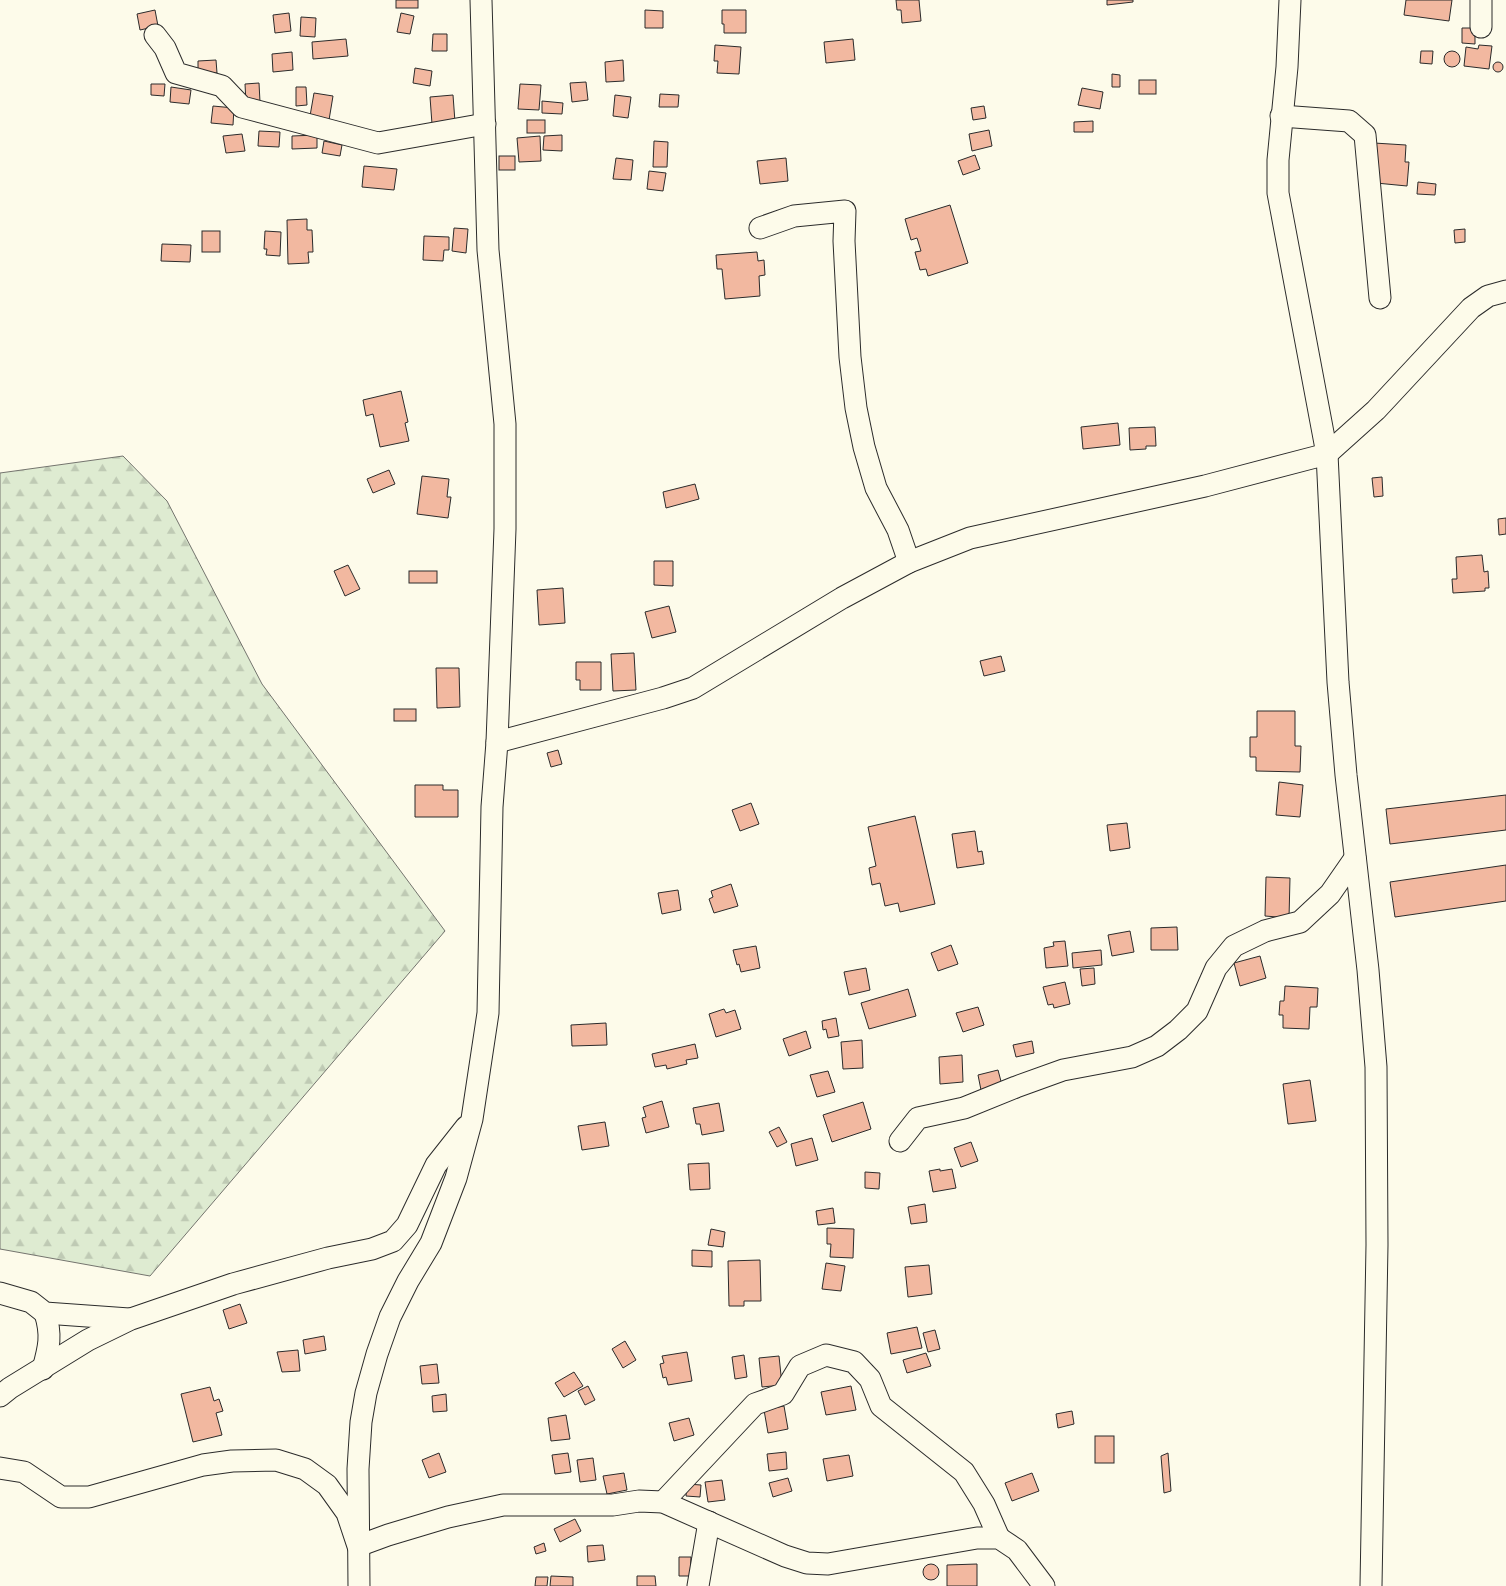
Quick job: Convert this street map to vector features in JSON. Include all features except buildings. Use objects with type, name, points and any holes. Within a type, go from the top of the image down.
[{"type":"street","points":[[359,1586],[358,1469],[361,1422],[366,1393],[390,1317],[408,1281],[432,1243],[456,1178],[472,1118],[488,1013],[492,808],[498,742],[505,529],[505,424],[488,250],[481,0]]},
{"type":"street","points":[[1290,0],[1287,66],[1278,160],[1278,193],[1327,454],[1338,682],[1368,970],[1376,1067],[1377,1245],[1371,1586]]},
{"type":"street","points":[[1481,0],[1481,27]]},
{"type":"street","points":[[155,35],[165,48],[176,74],[222,86],[242,107],[378,143],[484,124]]},
{"type":"street","points":[[1281,116],[1349,121],[1365,135],[1380,298]]},
{"type":"street","points":[[760,228],[794,216],[845,211],[844,241],[848,329],[856,408],[864,448],[876,488],[898,530],[910,562]]},
{"type":"street","points":[[498,742],[663,698],[693,688],[842,598],[910,562],[970,538],[1205,486],[1327,454],[1376,410],[1471,308],[1488,296],[1506,291]]},
{"type":"street","points":[[900,1142],[918,1118],[964,1108],[1063,1070],[1132,1056],[1157,1046],[1178,1030],[1197,1011],[1216,968],[1234,946],[1265,931],[1300,922],[1330,894],[1355,858]]},
{"type":"street","points":[[0,1396],[88,1340],[131,1319],[233,1284],[393,1242],[407,1225],[436,1165],[472,1118]]},
{"type":"street","points":[[0,1293],[31,1302],[45,1313],[131,1319]]},
{"type":"street","points":[[43,1369],[50,1342],[49,1326],[45,1313]]},
{"type":"street","points":[[663,1502],[755,1404],[783,1394],[800,1366],[826,1355],[854,1362],[870,1379],[881,1406],[964,1472],[984,1504],[999,1538]]},
{"type":"street","points":[[0,1468],[24,1472],[61,1497],[89,1497],[203,1465],[232,1460],[276,1460],[305,1469],[327,1484],[347,1513],[358,1546]]},
{"type":"street","points":[[358,1546],[448,1517],[503,1505],[612,1505],[639,1501],[663,1502],[785,1556],[807,1563],[828,1564],[977,1538],[999,1538],[1018,1550],[1044,1586]]},
{"type":"street","points":[[698,1586],[709,1522]]},
{"type":"green space","points":[[123,456],[167,501],[262,684],[445,931],[150,1276],[0,1249],[0,473]]}]
